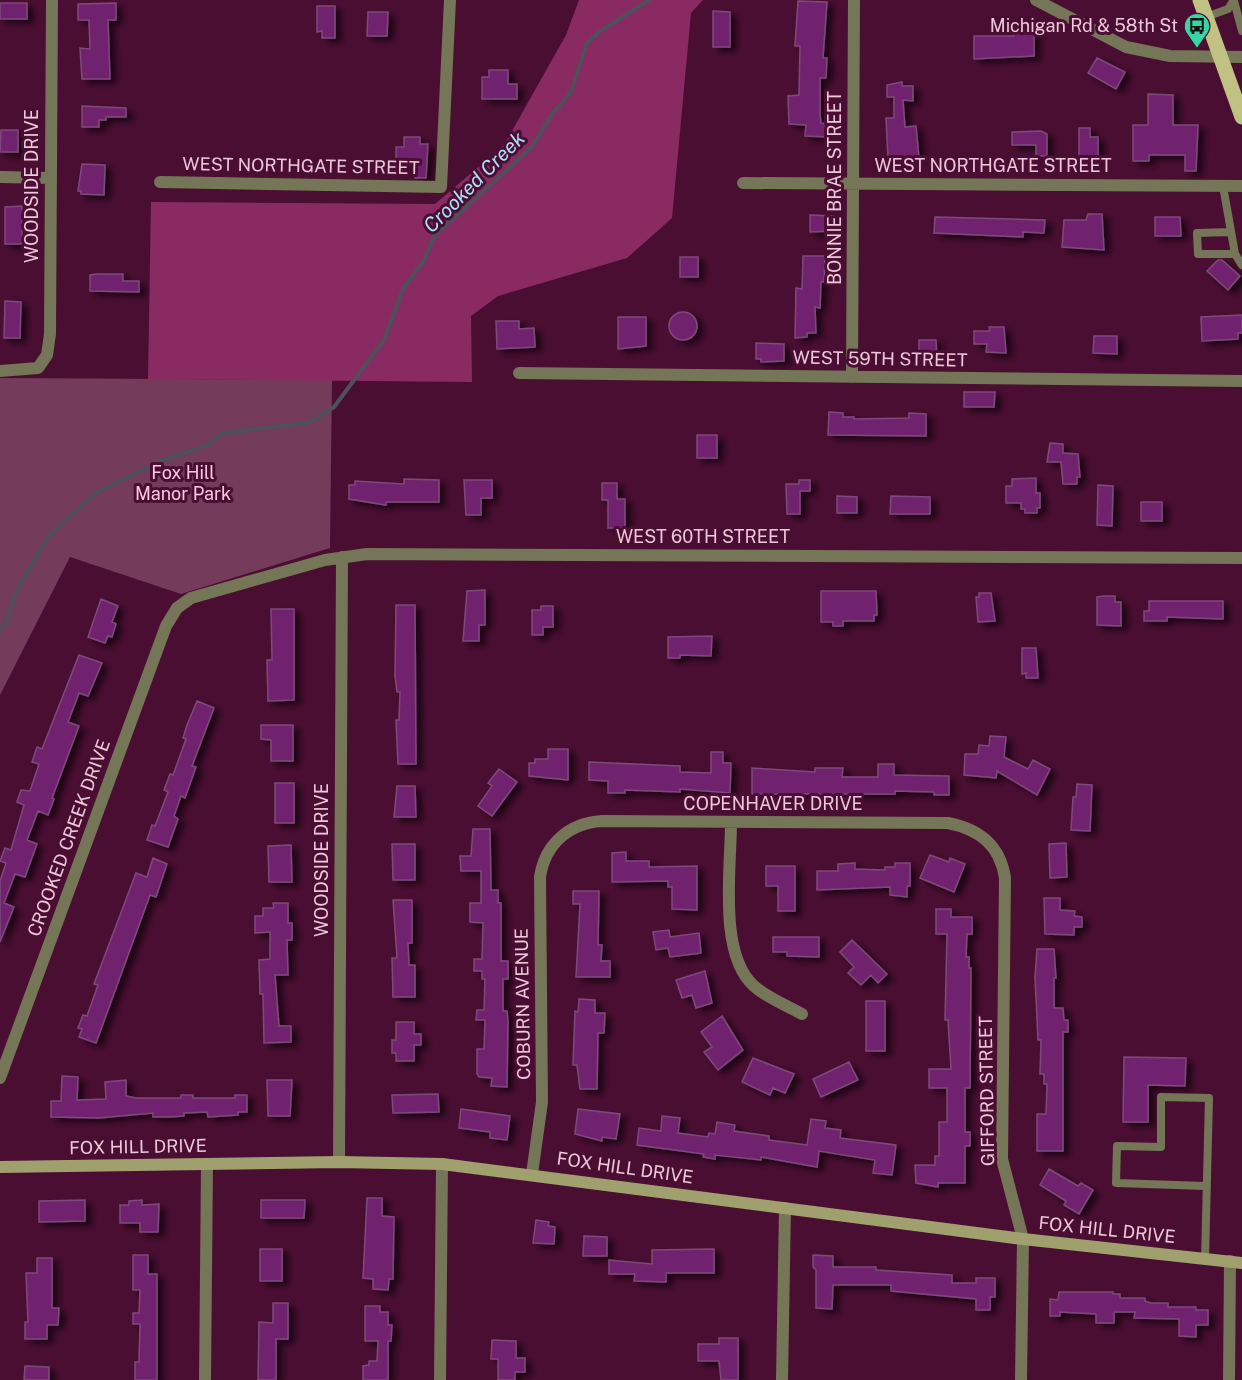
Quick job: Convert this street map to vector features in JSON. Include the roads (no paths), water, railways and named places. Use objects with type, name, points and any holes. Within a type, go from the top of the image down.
[{"type":"main road","points":[[1200,0],[1242,117]]},
{"type":"street","name":"WOODSIDE DRIVE","points":[[0,371],[38,368],[47,355],[50,334],[49,178],[52,0]]},
{"type":"street","name":"WEST NORTHGATE STREET","points":[[160,182],[441,187],[450,0]]},
{"type":"street","name":"BONNIE BRAE STREET","points":[[852,377],[854,0]]},
{"type":"street","points":[[1036,0],[1126,47],[1170,56],[1242,57]]},
{"type":"street","points":[[0,177],[49,178]]},
{"type":"street","name":"WEST NORTHGATE STREET","points":[[743,183],[1242,186]]},
{"type":"street","name":"WEST 59TH STREET","points":[[519,373],[1242,381]]},
{"type":"street","name":"WEST 60TH STREET","points":[[174,612],[191,598],[342,557],[367,554],[1242,558]]},
{"type":"street","name":"WOODSIDE DRIVE","points":[[339,1162],[342,557]]},
{"type":"street","name":"CROOKED CREEK DRIVE","points":[[0,1078],[166,626],[174,612]]},
{"type":"street","name":"COPENHAVER DRIVE","points":[[558,838],[576,826],[589,822],[948,823],[974,830],[988,840]]},
{"type":"street","points":[[731,822],[730,934],[733,955],[741,971],[754,987],[802,1014]]},
{"type":"street","name":"COBURN AVENUE","points":[[532,1174],[542,1102],[540,877],[545,856],[558,838]]},
{"type":"street","name":"GIFFORD STREET","points":[[988,840],[999,857],[1005,878],[1002,1159],[1023,1239],[1022,1380]]},
{"type":"street","name":"FOX HILL DRIVE","points":[[0,1167],[339,1162],[442,1164],[1023,1239],[1236,1262]]},
{"type":"street","points":[[440,1380],[442,1164]]},
{"type":"street","points":[[205,1380],[207,1165]]},
{"type":"street","points":[[782,1380],[785,1208]]},
{"type":"street","points":[[1229,1380],[1236,1262]]},
{"type":"lane","points":[[1206,17],[1228,9],[1234,1]]},
{"type":"lane","points":[[1234,1],[1242,31]]},
{"type":"lane","points":[[1223,186],[1235,254],[1242,265]]},
{"type":"lane","points":[[1231,232],[1197,233],[1198,254],[1235,254]]},
{"type":"lane","points":[[1205,1259],[1209,1098],[1161,1097],[1161,1147],[1117,1146],[1116,1183],[1206,1186]]},
{"type":"waterway","name":"Crooked Creek","points":[[0,630],[6,623],[16,592],[49,535],[97,492],[161,461],[206,446],[223,433],[308,423],[334,407],[384,340],[403,289],[423,262],[435,235],[532,147],[552,114],[571,92],[587,43],[602,30],[649,0]]},
{"type":"place","name":"Michigan Rd & 58th St","points":[[1197,49]]},
{"type":"park label","name":"Fox Hill Manor Park","points":[[183,483]]}]
